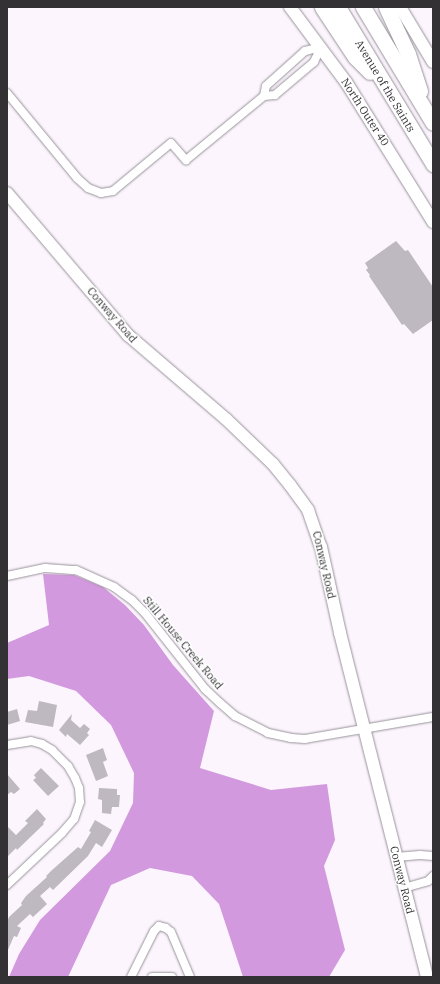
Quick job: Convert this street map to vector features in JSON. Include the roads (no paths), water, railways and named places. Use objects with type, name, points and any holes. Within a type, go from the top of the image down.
[{"type":"highway","points":[[322,7],[355,57],[385,87]]},
{"type":"highway","name":"Avenue of the Saints","points":[[338,7],[385,87],[433,164]]},
{"type":"highway","name":"Avenue of the Saints","points":[[362,7],[430,119]]},
{"type":"highway","points":[[386,7],[408,54],[430,119]]},
{"type":"street","name":"North Outer 40","points":[[290,7],[358,100],[433,222]]},
{"type":"street","points":[[400,7],[433,62]]},
{"type":"street","points":[[264,96],[266,86],[305,51],[321,48]]},
{"type":"street","points":[[7,93],[77,178],[88,188],[101,193],[113,191],[171,143],[186,160],[264,96],[276,95],[314,62],[321,48]]},
{"type":"street","name":"Conway Road","points":[[7,193],[128,335],[226,419],[252,444],[290,484],[308,510],[321,547],[330,591],[427,977]]},
{"type":"street","name":"Still House Creek Road","points":[[7,576],[45,568],[76,570],[114,587],[146,613],[205,689],[235,716],[261,730],[291,738],[305,739],[433,717]]},
{"type":"street","points":[[7,745],[23,741],[42,744],[59,756],[68,766],[79,788],[80,802],[74,819],[62,833],[7,885]]},
{"type":"street","points":[[396,856],[420,854],[431,856],[433,864]]},
{"type":"street","points":[[404,888],[428,881],[433,876]]},
{"type":"street","points":[[131,977],[154,931],[159,926],[166,928],[171,932],[190,977]]},
{"type":"street","points":[[152,977],[172,977]]}]
